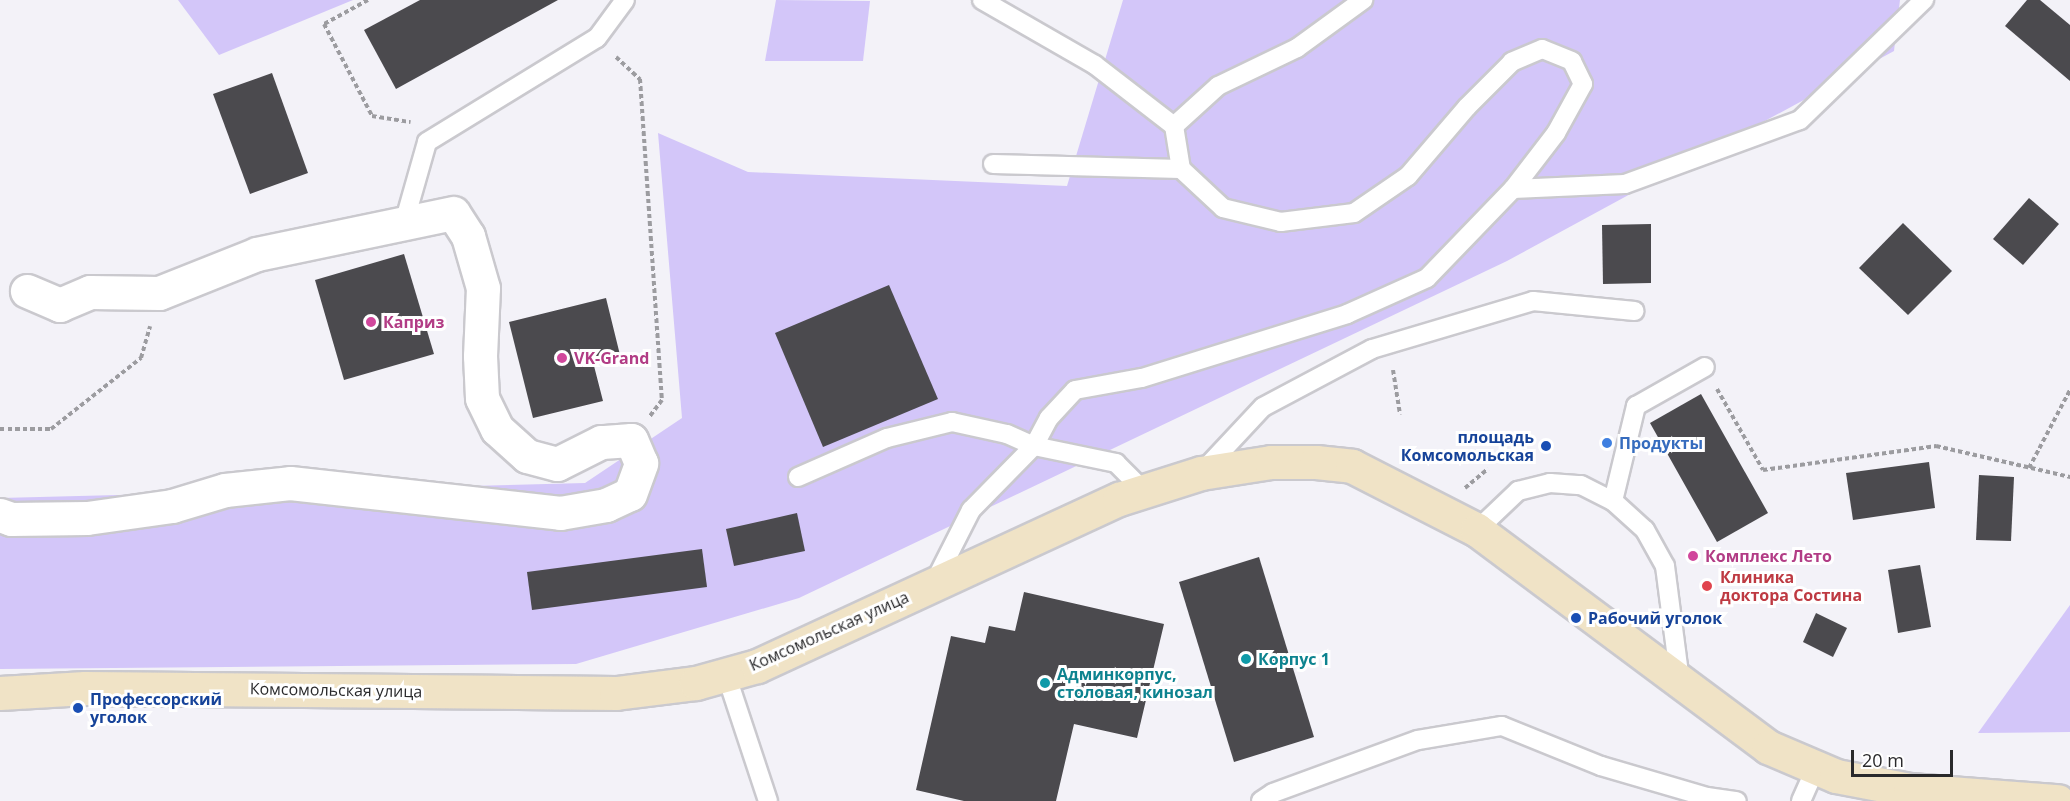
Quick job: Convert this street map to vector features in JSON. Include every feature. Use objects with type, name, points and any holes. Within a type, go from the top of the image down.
[{"type":"main road","name":"Комсомольская улица","points":[[0,693],[85,688],[616,693],[696,683],[767,662],[1119,499],[1201,473],[1271,462],[1352,466],[1477,530],[1680,681]]},
{"type":"main road","points":[[1680,681],[1768,747],[1836,776],[1910,790],[2058,801]]},
{"type":"street","points":[[0,515],[11,519],[87,518],[172,506],[225,490],[290,483],[560,513],[606,505],[630,494],[641,463],[631,440],[601,442],[557,464],[527,456],[497,429],[482,398],[480,356],[483,288],[468,236],[453,213],[256,254],[159,293],[90,292],[60,305],[27,291]]},
{"type":"lane","points":[[404,224],[427,142],[597,38],[625,0]]},
{"type":"lane","points":[[934,583],[971,510],[1034,446],[1048,418],[1075,390],[1142,378],[1347,314],[1427,278],[1513,189],[1556,133],[1582,84],[1572,61],[1542,49],[1512,62],[1467,107],[1408,176],[1354,213],[1281,222],[1223,208],[1180,169],[1174,126],[1095,65],[982,0]]},
{"type":"lane","points":[[1174,126],[1218,86],[1297,48],[1363,0]]},
{"type":"lane","points":[[1513,189],[1625,184],[1800,120],[1924,0]]},
{"type":"lane","points":[[993,164],[1180,169]]},
{"type":"lane","points":[[1201,473],[1263,408],[1372,350],[1533,301],[1635,311]]},
{"type":"lane","points":[[1613,501],[1636,406],[1705,367]]},
{"type":"lane","points":[[798,477],[887,438],[952,422],[1007,434],[1034,446],[1116,463],[1144,491]]},
{"type":"lane","points":[[1477,530],[1518,491],[1550,483],[1581,485],[1613,501],[1645,530],[1665,566],[1680,681]]},
{"type":"lane","points":[[726,674],[768,801]]},
{"type":"lane","points":[[1261,801],[1273,793],[1418,740],[1502,726],[1600,766],[1707,797],[1737,801]]},
{"type":"lane","points":[[1802,801],[1815,767]]},
{"type":"path","points":[[368,0],[324,24],[372,116],[451,128]]},
{"type":"path","points":[[640,79],[662,400]]},
{"type":"path","points":[[0,429],[51,429],[141,358],[159,293]]},
{"type":"path","points":[[1705,367],[1763,470],[1936,446],[2070,477]]},
{"type":"path","points":[[2029,468],[2070,390]]},
{"type":"shaded area","points":[[178,0],[353,0],[219,55]]},
{"type":"shaded area","points":[[776,0],[870,1],[863,61],[765,61]]},
{"type":"shaded area","points":[[1123,0],[1900,0],[1894,51],[1507,261],[799,598],[576,664],[0,669],[0,498],[585,483],[682,418],[658,133],[748,172],[1067,186]]},
{"type":"shaded area","points":[[2070,605],[2070,732],[1978,733]]},
{"type":"building","points":[[420,0],[558,0],[396,89],[364,30]]},
{"type":"building","points":[[2027,0],[2040,0],[2070,25],[2070,81],[2005,26]]},
{"type":"building","points":[[272,73],[308,173],[250,194],[213,94]]},
{"type":"building","points":[[2029,198],[2059,224],[2023,265],[1993,239]]},
{"type":"building","points":[[1903,223],[1952,271],[1908,315],[1859,268]]},
{"type":"building","points":[[1651,224],[1651,283],[1603,284],[1602,225]]},
{"type":"building","points":[[404,254],[434,354],[344,380],[315,280]]},
{"type":"building","points":[[889,285],[938,399],[823,447],[775,333]]},
{"type":"building","name":"VK-Grand","points":[[606,298],[620,355],[593,362],[603,401],[533,418],[509,322]]},
{"type":"building","points":[[1701,394],[1768,513],[1717,542],[1650,423]]},
{"type":"building","points":[[1929,462],[1935,508],[1853,520],[1846,473]]},
{"type":"building","points":[[1979,475],[2014,477],[2011,541],[1976,540]]},
{"type":"building","points":[[797,513],[805,551],[734,566],[726,529]]},
{"type":"building","points":[[702,549],[707,587],[532,610],[527,572]]},
{"type":"building","name":"Корпус 1","points":[[1259,557],[1314,737],[1234,762],[1179,582]]},
{"type":"building","points":[[1920,565],[1931,627],[1898,633],[1888,570]]},
{"type":"building","name":"Админкорпус, столовая, кинозал","points":[[1024,592],[1164,624],[1137,738],[1074,724],[1056,801],[964,801],[916,790],[951,636],[985,643],[989,626],[1015,631]]},
{"type":"building","points":[[1816,613],[1847,628],[1833,657],[1803,642]]},
{"type":"place","name":"Каприз","points":[[371,322]]},
{"type":"place","name":"VK-Grand","points":[[562,358]]},
{"type":"place","name":"Продукты","points":[[1607,443]]},
{"type":"place","name":"площадь Комсомольская","points":[[1546,446]]},
{"type":"place","name":"Комплекс Лето","points":[[1693,556]]},
{"type":"place","name":"Клиника доктора Состина","points":[[1707,586]]},
{"type":"place","name":"Рабочий уголок","points":[[1576,618]]},
{"type":"place","name":"Корпус 1","points":[[1246,659]]},
{"type":"place","name":"Админкорпус, столовая, кинозал","points":[[1045,683]]},
{"type":"place","name":"Профессорский уголок","points":[[78,708]]}]
